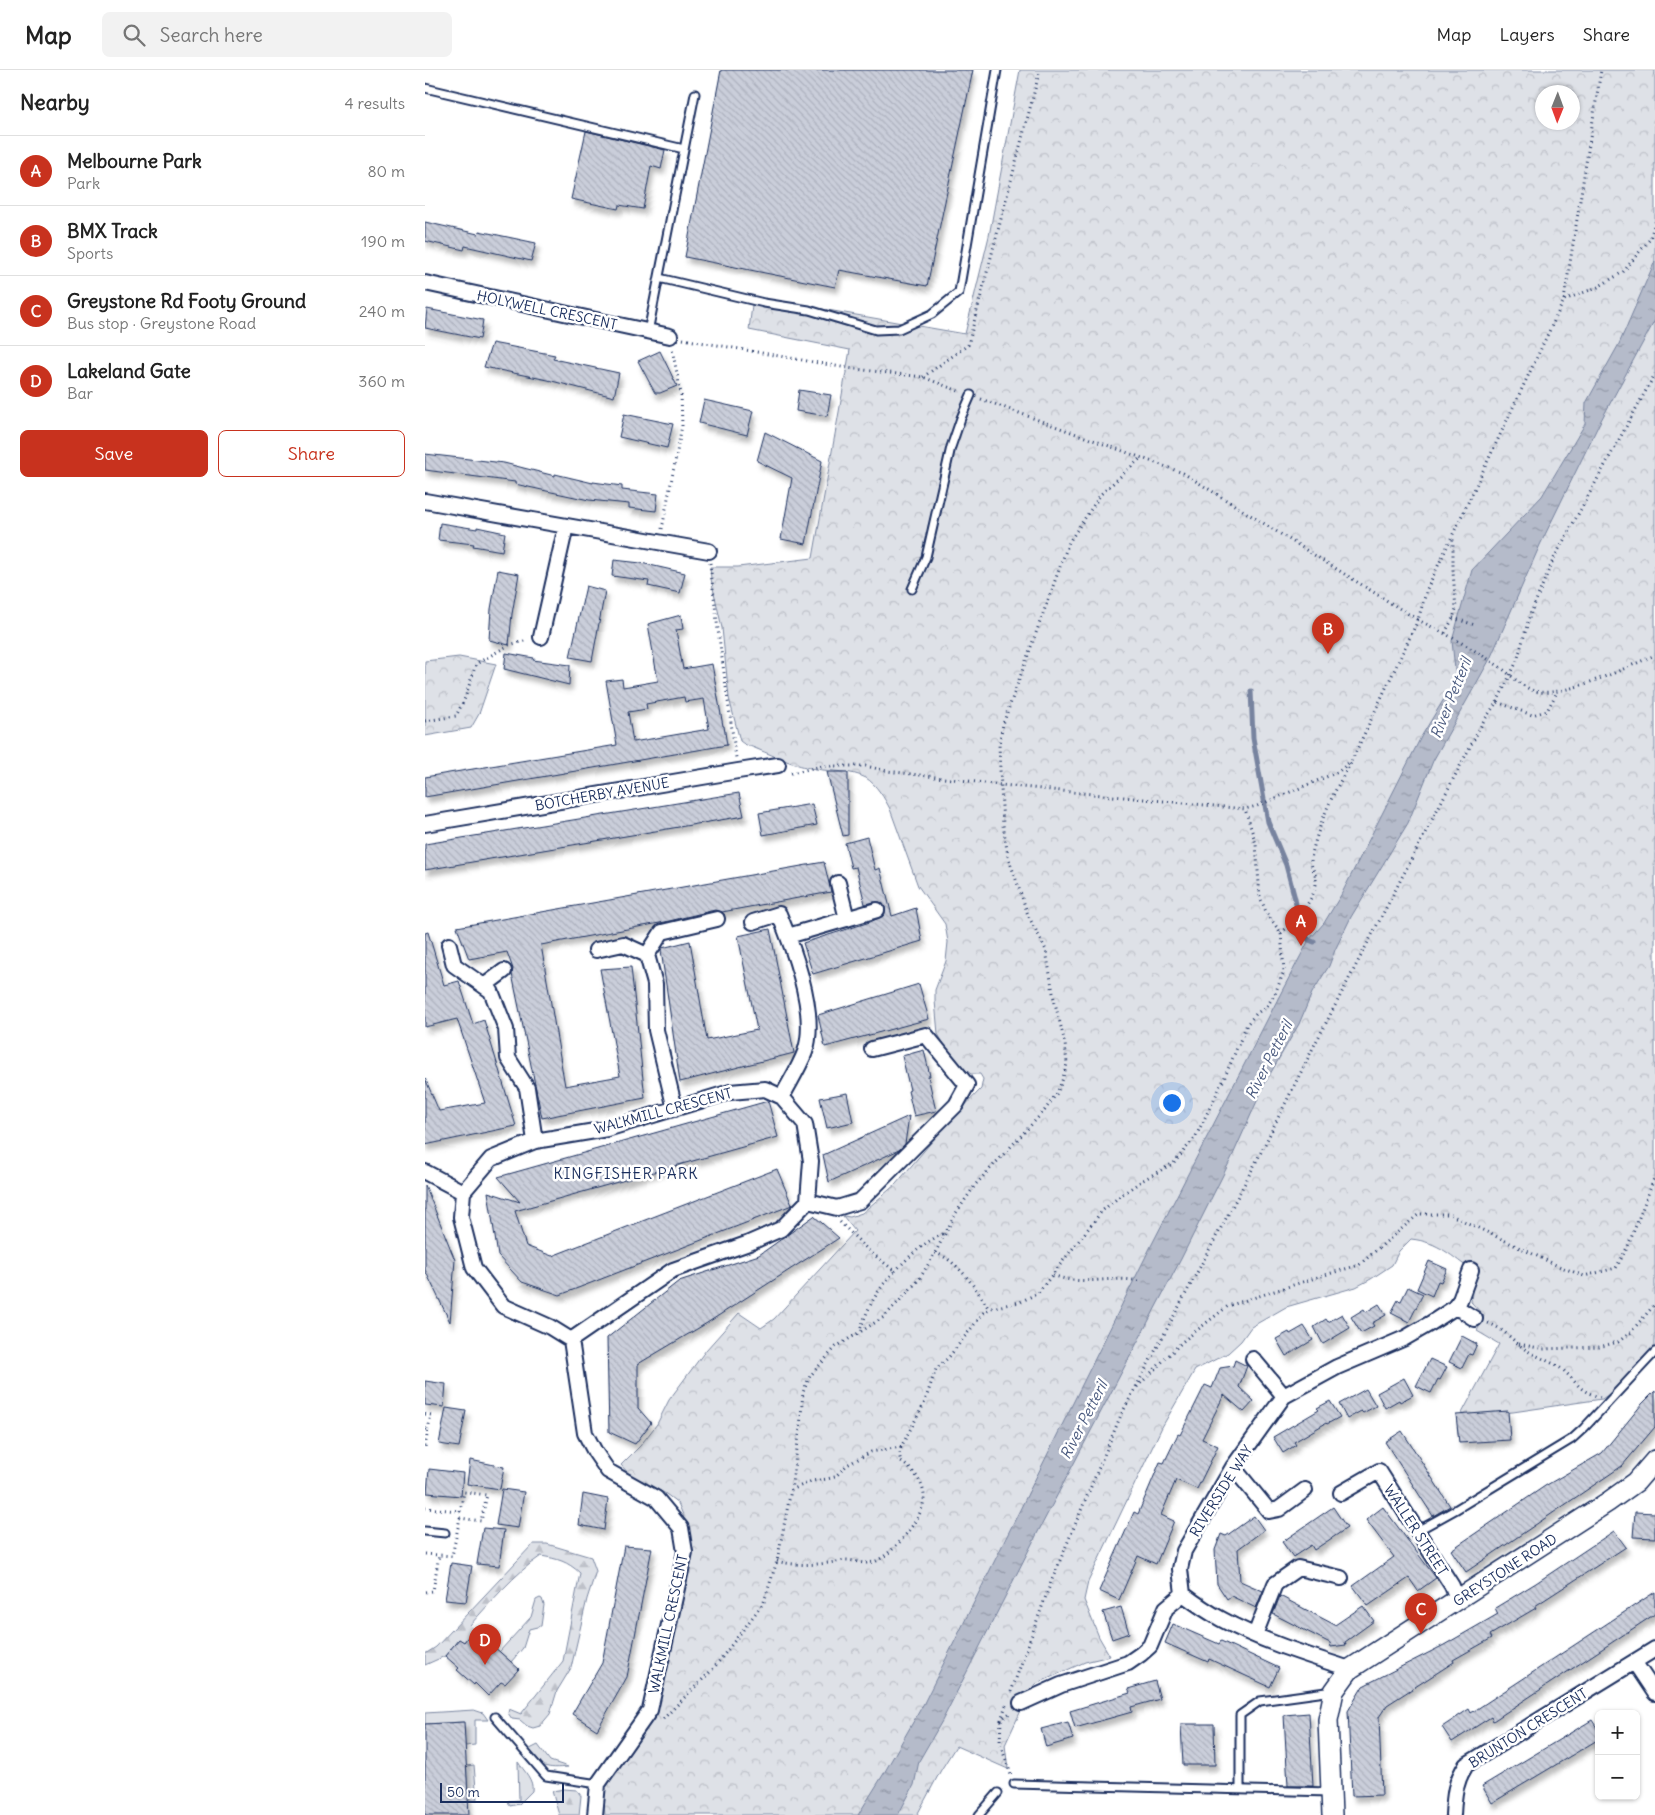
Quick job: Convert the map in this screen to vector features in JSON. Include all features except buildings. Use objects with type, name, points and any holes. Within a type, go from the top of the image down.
[{"type":"street","name":"HOLYWELL CRESCENT","points":[[425,283],[670,336]]},
{"type":"street","points":[[425,501],[709,551]]},
{"type":"street","points":[[541,637],[566,526]]},
{"type":"street","name":"BOTCHERBY AVENUE","points":[[425,824],[779,765]]},
{"type":"street","points":[[838,883],[847,919]]},
{"type":"street","points":[[789,936],[877,910]]},
{"type":"street","points":[[425,1172],[463,1192],[461,1217],[474,1268],[503,1306],[550,1327],[571,1340],[673,1270],[749,1243],[781,1229],[808,1201],[811,1161],[805,1124],[782,1097],[805,1052],[810,1023],[806,997],[789,936],[779,914],[753,922]]},
{"type":"street","points":[[675,1109],[656,1030],[655,984],[647,955],[662,932],[717,919]]},
{"type":"street","points":[[596,950],[623,944],[647,955]]},
{"type":"street","points":[[449,945],[454,965],[491,991],[506,1029],[508,1058],[527,1088],[535,1141]]},
{"type":"street","points":[[484,986],[503,970]]},
{"type":"street","points":[[808,1201],[837,1208],[860,1201],[956,1105],[967,1085],[926,1034],[872,1049]]},
{"type":"street","name":"WALKMILL CRESCENT","points":[[463,1192],[491,1159],[535,1141],[607,1129],[730,1092],[765,1089],[782,1097]]},
{"type":"street","points":[[1471,1270],[1454,1308],[1475,1319]]},
{"type":"street","name":"RIVERSIDE WAY","points":[[1183,1594],[1180,1569],[1184,1551],[1233,1467],[1284,1396],[1337,1367],[1405,1338],[1454,1308]]},
{"type":"street","name":"WALKMILL CRESCENT","points":[[571,1340],[585,1433],[595,1452],[608,1471],[656,1498],[681,1528],[685,1552],[650,1710],[597,1784]]},
{"type":"street","points":[[1253,1359],[1284,1396]]},
{"type":"street","points":[[1233,1467],[1269,1511],[1279,1509],[1305,1490]]},
{"type":"street","name":"GREYSTONE ROAD","points":[[1332,1815],[1328,1720],[1334,1690],[1350,1669],[1458,1601],[1608,1502],[1653,1467]]},
{"type":"street","name":"WALLER STREET","points":[[1341,1493],[1379,1471],[1452,1586],[1458,1601]]},
{"type":"street","points":[[1255,1635],[1275,1584],[1298,1568],[1341,1578]]},
{"type":"street","points":[[1014,1702],[1128,1663],[1150,1646],[1167,1608],[1183,1594],[1221,1619],[1255,1635],[1350,1669]]},
{"type":"street","name":"BRUNTON CRESCENT","points":[[1453,1815],[1454,1796],[1458,1778],[1466,1765],[1655,1649]]},
{"type":"street","points":[[1635,1662],[1655,1693]]},
{"type":"street","points":[[595,1815],[597,1784]]},
{"type":"lane","points":[[659,278],[764,303],[809,310],[876,330],[899,329],[932,314],[959,292],[997,70]]},
{"type":"lane","points":[[425,88],[684,149]]},
{"type":"lane","points":[[648,332],[695,94]]},
{"type":"lane","points":[[912,589],[926,557],[951,447],[971,395]]},
{"type":"lane","points":[[1417,1532],[1572,1439],[1655,1352]]},
{"type":"lane","points":[[425,1531],[445,1533]]},
{"type":"lane","points":[[1240,1789],[1240,1715],[1260,1701],[1334,1690]]},
{"type":"lane","points":[[495,1717],[546,1776],[597,1784]]},
{"type":"lane","points":[[1014,1784],[1330,1792]]},
{"type":"lane","points":[[979,1815],[998,1793]]},
{"type":"path","points":[[923,377],[967,345],[1039,70]]},
{"type":"path","points":[[1281,933],[1297,920],[1314,892],[1316,880],[1310,866],[1312,854],[1339,782],[1352,760],[1417,620],[1427,589],[1564,300],[1601,70]]},
{"type":"path","points":[[1564,300],[1598,288],[1623,272],[1650,239],[1655,222]]},
{"type":"path","points":[[659,542],[682,426],[681,393],[670,336],[847,368],[923,377],[1183,473],[1417,620],[1445,633],[1499,666],[1522,686],[1538,692],[1557,692],[1655,655]]},
{"type":"path","points":[[1011,1692],[1051,1582],[1121,1415],[1255,1164],[1319,1035],[1483,722],[1497,702],[1511,675],[1530,615],[1553,560],[1655,374]]},
{"type":"path","points":[[660,1721],[714,1668],[764,1602],[777,1561],[791,1490],[803,1392],[810,1376],[836,1347],[884,1317],[897,1305],[920,1278],[956,1213],[977,1184],[1053,1099],[1062,1081],[1067,1064],[1065,1043],[1054,999],[1046,950],[1028,914],[1008,856],[1003,824],[999,744],[1003,724],[1069,542],[1101,494],[1142,457]]},
{"type":"path","points":[[1445,633],[1456,609],[1453,572],[1453,534]]},
{"type":"path","points":[[709,551],[738,771]]},
{"type":"path","points":[[1453,618],[1475,625]]},
{"type":"path","points":[[425,721],[456,716],[465,698],[476,664],[509,645],[541,637]]},
{"type":"path","points":[[1497,702],[1532,715],[1547,712],[1557,692]]},
{"type":"path","points":[[779,765],[781,776],[823,766],[866,766],[1001,786],[1245,809],[1257,806],[1338,772],[1352,760]]},
{"type":"path","points":[[777,1561],[814,1564],[847,1560],[863,1563],[875,1562],[887,1554],[902,1538],[919,1514],[924,1499],[920,1482],[910,1468],[901,1462],[899,1454],[925,1404],[936,1369],[969,1334],[984,1312],[989,1309],[1020,1302],[1038,1293],[1102,1211],[1143,1180],[1174,1163],[1196,1136],[1247,1024],[1267,1006],[1275,994],[1284,971],[1281,933],[1267,914],[1260,897],[1256,844],[1245,809]]},
{"type":"path","points":[[1134,1390],[1182,1342],[1228,1306],[1359,1265],[1419,1214],[1449,1214],[1556,1265],[1585,1276],[1616,1268],[1628,1246],[1655,1176]]},
{"type":"path","points":[[837,1208],[837,1216],[843,1226],[869,1252],[895,1272]]},
{"type":"path","points":[[859,1331],[869,1305],[882,1286],[912,1254],[930,1239],[945,1233]]},
{"type":"path","points":[[935,1254],[943,1256],[965,1275],[989,1309]]},
{"type":"path","points":[[1053,1275],[1066,1279],[1091,1282],[1124,1278],[1139,1281]]},
{"type":"path","points":[[1519,1344],[1543,1349],[1599,1347],[1618,1342],[1630,1333],[1655,1304]]},
{"type":"path","points":[[1475,1319],[1492,1324],[1524,1348],[1562,1370],[1579,1388],[1591,1394],[1611,1399]]},
{"type":"path","points":[[425,1414],[431,1415],[425,1446]]},
{"type":"path","points":[[791,1490],[812,1481],[835,1476],[847,1465],[871,1452],[901,1447]]},
{"type":"path","points":[[460,1511],[460,1518]]},
{"type":"path","points":[[425,1554],[439,1555]]},
{"type":"path","points":[[1001,1720],[1014,1702]]},
{"type":"path","points":[[1014,1702],[1001,1720],[1001,1743],[1014,1784]]},
{"type":"green space","points":[[1020,70],[1655,70],[1655,1348],[1636,1375],[1602,1399],[1513,1412],[1461,1415],[1499,1344],[1477,1331],[1484,1316],[1471,1302],[1474,1272],[1437,1247],[1411,1239],[1399,1251],[1392,1265],[1371,1279],[1356,1287],[1286,1307],[1251,1327],[1241,1341],[1228,1353],[1195,1370],[1162,1427],[1088,1582],[1084,1600],[1099,1637],[1110,1656],[1085,1662],[1036,1684],[1024,1704],[1005,1745],[1008,1769],[956,1746],[917,1815],[605,1815],[602,1786],[625,1752],[644,1733],[661,1698],[691,1553],[683,1515],[678,1503],[666,1494],[629,1474],[621,1465],[640,1446],[657,1424],[669,1400],[706,1350],[739,1313],[761,1328],[774,1319],[855,1231],[843,1216],[850,1217],[862,1213],[896,1184],[945,1126],[981,1089],[983,1079],[980,1074],[971,1074],[959,1065],[938,1034],[935,990],[946,961],[948,942],[945,924],[918,886],[890,809],[880,792],[870,781],[860,775],[808,768],[786,761],[740,741],[729,698],[722,628],[710,567],[738,567],[813,558],[850,350],[749,330],[753,297],[965,334],[989,236]]},
{"type":"green space","points":[[459,657],[496,664],[479,714],[471,728],[425,736],[425,661]]},
{"type":"green space","points":[[533,1544],[547,1544],[591,1557],[596,1571],[587,1599],[571,1668],[557,1691],[550,1714],[540,1726],[533,1728],[520,1720],[512,1719],[508,1713],[509,1709],[521,1714],[563,1661],[580,1573],[571,1566],[541,1556],[512,1579],[495,1597],[470,1625],[474,1629],[464,1642],[459,1639],[445,1656],[425,1665],[425,1654],[436,1647]]},
{"type":"green space","points":[[540,1598],[544,1605],[541,1626],[529,1629],[523,1648],[511,1662],[499,1652],[531,1617],[536,1600]]},
{"type":"green space","points":[[474,1710],[483,1713],[488,1720],[475,1720],[475,1745],[465,1746],[463,1722],[425,1724],[425,1713]]},
{"type":"green space","points":[[538,1745],[550,1761],[568,1767],[555,1768],[540,1764],[528,1750]]},
{"type":"green space","points":[[518,1762],[530,1779],[532,1791],[519,1804],[510,1806],[508,1801],[519,1800]]},
{"type":"green space","points":[[474,1765],[477,1800],[468,1800],[466,1766]]},
{"type":"green space","points":[[564,1789],[577,1790],[581,1796],[579,1815],[559,1815],[552,1791]]},
{"type":"water","name":"River Petteril","points":[[1655,261],[1655,320],[1599,424],[1540,545],[1490,659],[1433,761],[1408,823],[1351,917],[1329,966],[1312,993],[1299,1024],[1266,1081],[1232,1157],[1181,1259],[1039,1530],[942,1721],[919,1761],[914,1785],[898,1815],[858,1815],[924,1703],[1151,1246],[1283,989],[1309,940],[1324,923],[1341,895],[1421,737],[1456,679],[1452,641],[1472,570],[1542,496],[1585,424],[1586,403],[1619,344]]},
{"type":"waterway","points":[[1251,691],[1253,738],[1268,822],[1286,865],[1301,931],[1309,940],[1314,942]]},
{"type":"place","name":"BMX Track","points":[[1328,654]]},
{"type":"place","name":"Melbourne Park","points":[[1301,946]]},
{"type":"place","name":"Greystone Rd Footy Ground","points":[[1421,1634]]},
{"type":"place","name":"Lakeland Gate","points":[[485,1665]]},
{"type":"district","name":"KINGFISHER PARK","points":[[626,1174]]}]
